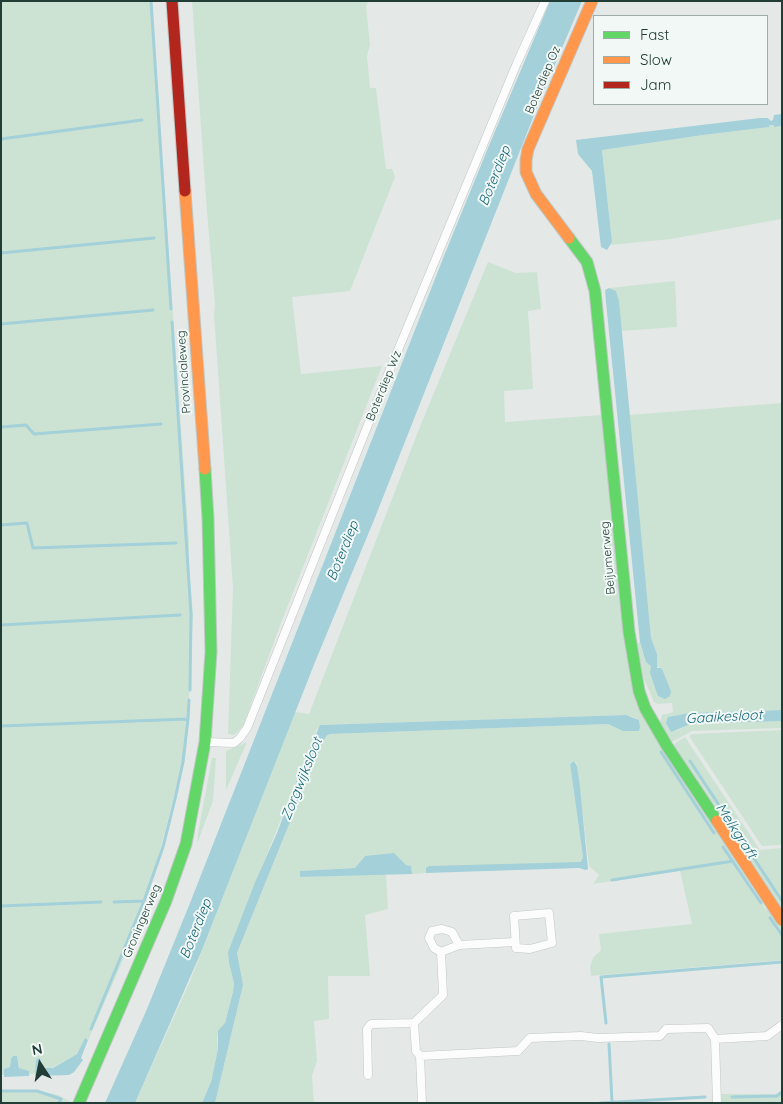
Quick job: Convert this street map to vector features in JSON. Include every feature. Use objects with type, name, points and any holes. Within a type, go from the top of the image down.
[{"type":"main road","name":"Provincialeweg","points":[[172,1],[208,519],[211,652],[205,742]]},
{"type":"main road","name":"Boterdiep Oz","points":[[526,172],[528,149],[592,1]]},
{"type":"main road","name":"Beijumerweg","points":[[526,172],[536,194],[587,262],[595,291],[629,632],[639,691],[645,708],[667,746],[782,920]]},
{"type":"main road","name":"Groningerweg","points":[[80,1103],[172,885],[186,844],[205,742]]},
{"type":"street","name":"Boterdiep Wz","points":[[205,742],[234,743],[247,728],[391,367],[517,62],[545,1]]},
{"type":"street","points":[[549,913],[552,944],[530,949],[516,948],[515,942],[514,916],[549,913]]},
{"type":"street","points":[[441,952],[434,948],[429,938],[432,931],[442,929],[452,932],[459,945]]},
{"type":"street","points":[[441,952],[459,945],[515,942]]},
{"type":"street","points":[[368,1075],[367,1029],[371,1024],[414,1023],[444,994],[441,952]]},
{"type":"street","points":[[414,1023],[416,1051],[420,1056],[422,1102]]},
{"type":"street","points":[[715,1039],[767,1036],[782,1025]]},
{"type":"street","points":[[420,1056],[518,1051],[530,1038],[660,1036],[666,1029],[708,1028],[715,1039],[717,1103]]},
{"type":"green space","points":[[1,1],[151,1],[193,614],[188,719],[181,769],[156,866],[125,955],[84,1050],[88,1040],[85,1038],[77,1054],[50,1069],[42,1066],[36,1059],[35,1074],[29,1074],[29,1071],[20,1069],[17,1057],[11,1059],[10,1067],[4,1069],[4,1075],[1,1075]]},
{"type":"green space","points":[[192,1],[369,1],[366,6],[370,45],[367,56],[370,88],[376,88],[386,169],[392,169],[395,177],[350,291],[292,297],[301,374],[382,366],[281,623],[243,726],[234,735],[228,734],[233,588],[214,314],[215,305]]},
{"type":"green space","points":[[769,125],[774,125],[775,127],[782,126],[782,219],[671,239],[610,245],[612,242],[602,150],[768,127]]},
{"type":"green space","points":[[488,262],[516,273],[537,272],[541,309],[528,311],[533,389],[504,391],[505,422],[601,415],[630,675],[637,704],[765,908],[773,915],[782,929],[782,960],[591,976],[590,967],[593,958],[601,950],[599,934],[692,924],[680,871],[593,884],[599,875],[589,866],[577,766],[576,762],[572,762],[570,764],[583,857],[580,863],[426,868],[426,873],[412,874],[411,866],[365,856],[355,868],[300,871],[300,877],[386,874],[388,909],[365,915],[370,976],[328,976],[329,1019],[314,1021],[317,1061],[312,1076],[314,1103],[215,1103],[243,985],[237,953],[326,736],[330,734],[608,724],[623,731],[640,722],[636,718],[626,715],[322,725],[317,729],[228,952],[234,983],[233,992],[225,1023],[217,1037],[218,1049],[211,1082],[202,1103],[135,1103],[190,981],[295,712],[309,714],[419,429]]},
{"type":"green space","points":[[675,281],[677,327],[621,331],[617,294],[609,288]]},
{"type":"green space","points":[[782,403],[782,710],[689,713],[668,717],[676,731],[691,724],[782,721],[782,728],[692,731],[672,742],[669,741],[660,723],[662,715],[673,712],[672,703],[658,704],[654,702],[643,676],[637,644],[640,642],[642,650],[651,666],[651,671],[671,691],[663,671],[657,667],[657,654],[651,639],[629,415]]},
{"type":"green space","points":[[782,730],[782,844],[762,846],[689,736],[692,734]]},
{"type":"green space","points":[[685,737],[760,850],[782,848],[782,910],[673,747],[674,744]]},
{"type":"green space","points":[[247,742],[226,790],[226,751]]},
{"type":"green space","points":[[212,758],[216,758],[213,801],[197,844],[198,833]]},
{"type":"green space","points":[[36,1090],[58,1095],[73,1103],[1,1103],[1,1091]]},
{"type":"green space","points":[[782,1090],[782,1103],[722,1103],[721,1094],[776,1094]]},
{"type":"water","name":"Boterdiep","points":[[550,1],[582,1],[540,100],[202,950],[135,1103],[105,1103],[147,1009],[190,903],[444,256]]},
{"type":"water","points":[[782,114],[782,126],[774,127],[774,125],[769,125],[769,127],[602,150],[612,242],[607,250],[601,247],[592,171],[578,154],[576,140],[760,118],[768,118],[771,121],[774,115]]},
{"type":"water","points":[[609,288],[616,291],[619,301],[651,638],[657,654],[657,668],[661,668],[663,671],[671,691],[670,696],[665,699],[658,696],[650,673],[651,666],[646,662],[640,642],[606,302],[605,290]]},
{"type":"water","name":"Gaaikesloot","points":[[782,710],[782,721],[691,724],[671,732],[666,723],[668,717],[689,713]]},
{"type":"water","name":"Zorgwijksloot","points":[[626,715],[639,720],[639,731],[623,731],[608,724],[330,734],[326,736],[237,953],[243,985],[215,1103],[202,1103],[211,1082],[218,1049],[218,1031],[225,1023],[233,992],[234,983],[228,952],[320,725]]},
{"type":"water","points":[[574,761],[577,766],[580,787],[588,869],[426,873],[426,868],[429,866],[581,862],[583,857],[570,764]]},
{"type":"water","points":[[394,853],[406,865],[411,866],[412,874],[300,877],[300,871],[355,868],[365,856]]},
{"type":"water","points":[[85,1038],[88,1040],[81,1058],[83,1060],[74,1072],[69,1075],[35,1076],[36,1059],[40,1058],[44,1068],[53,1068],[77,1054]]},
{"type":"water","points":[[13,1056],[17,1056],[19,1068],[29,1071],[29,1076],[4,1077],[4,1069],[10,1067]]},
{"type":"waterway","points":[[151,1],[171,309]]},
{"type":"waterway","points":[[1,139],[142,120]]},
{"type":"waterway","points":[[1,253],[154,238]]},
{"type":"waterway","points":[[1,324],[153,310]]},
{"type":"waterway","points":[[172,322],[191,614],[190,690]]},
{"type":"waterway","points":[[1,427],[26,425],[34,434],[161,424]]},
{"type":"waterway","points":[[1,525],[27,523],[33,548],[176,543]]},
{"type":"waterway","points":[[1,625],[180,615]]},
{"type":"waterway","points":[[1,726],[188,719],[189,700]]},
{"type":"waterway","points":[[114,902],[144,901],[163,847],[175,799],[183,762],[188,719]]},
{"type":"waterway","points":[[661,752],[714,833]]},
{"type":"waterway","name":"Melkgraft","points":[[690,761],[782,901]]},
{"type":"waterway","points":[[723,847],[761,903]]},
{"type":"waterway","points":[[612,880],[733,861]]},
{"type":"waterway","points":[[91,1029],[144,901]]},
{"type":"waterway","points":[[1,906],[101,902]]},
{"type":"waterway","points":[[770,918],[782,935]]},
{"type":"waterway","points":[[606,1023],[601,977],[782,962]]},
{"type":"waterway","points":[[609,1044],[612,1102]]},
{"type":"waterway","points":[[1,1091],[37,1091],[61,1099],[59,1103]]},
{"type":"waterway","points":[[732,1097],[777,1096],[782,1092]]},
{"type":"waterway","points":[[600,1103],[705,1097]]},
{"type":"traffic: fast","points":[[569,238],[587,262],[595,291],[629,632],[639,691],[645,708],[667,746],[717,821]]},
{"type":"traffic: fast","points":[[79,1103],[166,901],[186,844],[205,742],[211,652],[205,469]]},
{"type":"traffic: slow","points":[[569,238],[536,194],[526,172],[526,160],[528,149],[592,1]]},
{"type":"traffic: slow","points":[[185,191],[205,469]]},
{"type":"traffic: slow","points":[[717,821],[782,920]]},
{"type":"traffic: jam","points":[[172,1],[185,191]]}]
